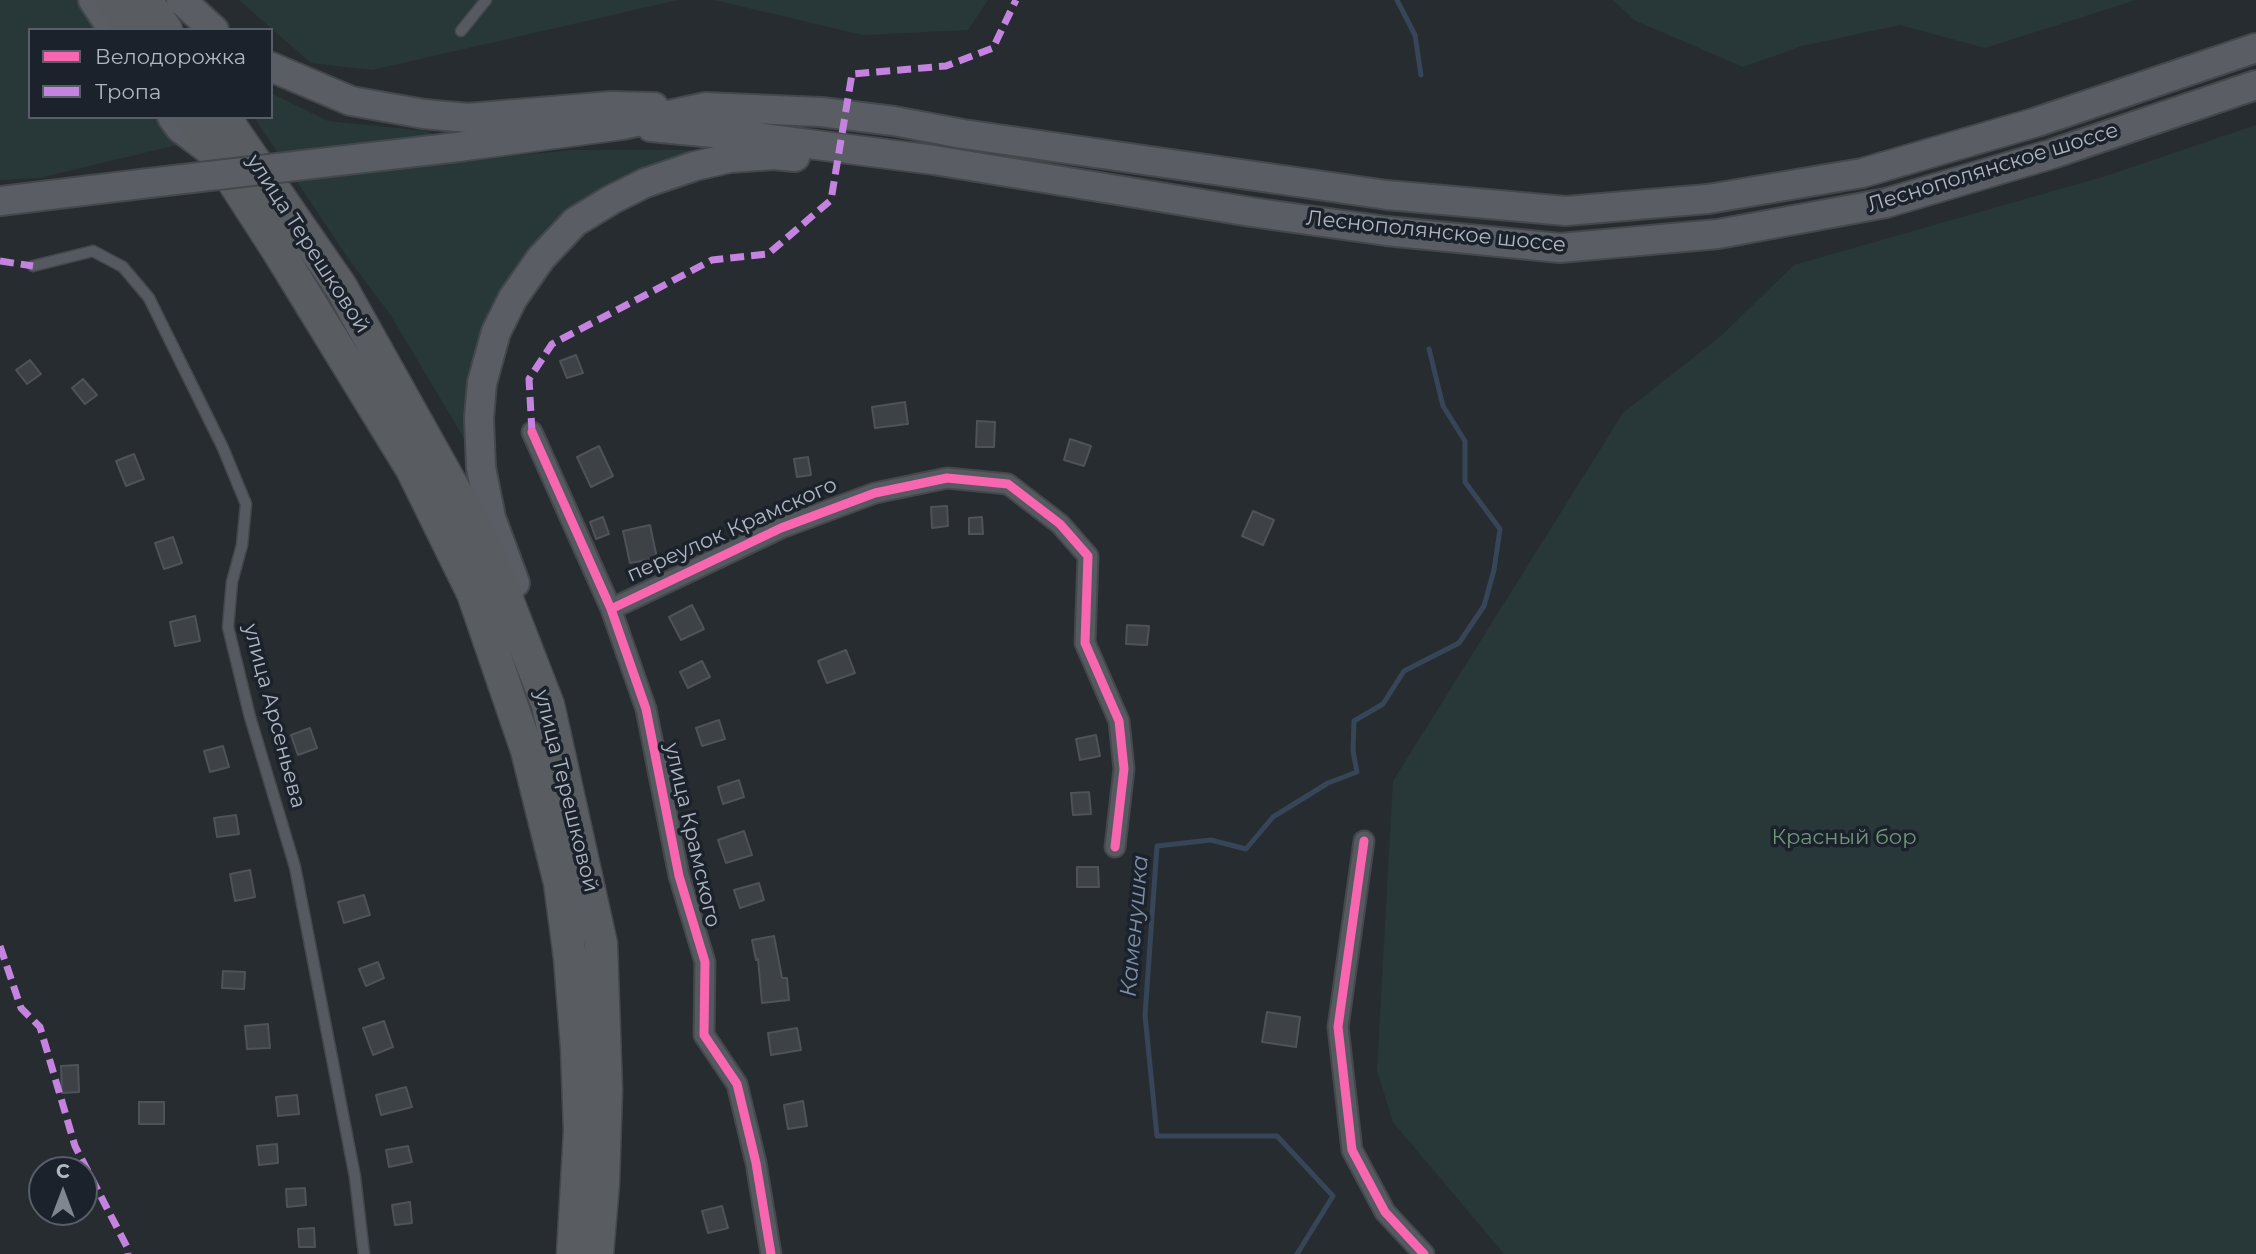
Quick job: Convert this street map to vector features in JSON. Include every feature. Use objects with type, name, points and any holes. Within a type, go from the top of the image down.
[{"type":"main road","points":[[93,0],[112,28]]},
{"type":"main road","points":[[112,0],[131,28]]},
{"type":"main road","points":[[146,0],[165,28]]},
{"type":"main road","points":[[181,0],[212,28]]},
{"type":"main road","name":"Леснополянское шоссе","points":[[706,107],[821,112],[1387,195],[1566,211],[1708,199],[1862,173],[2037,122],[2256,48]]},
{"type":"main road","points":[[273,68],[351,101],[435,116],[468,118],[611,106],[706,107]]},
{"type":"main road","name":"Леснополянское шоссе","points":[[934,160],[1251,212],[1386,231],[1560,248],[1718,234],[1886,204],[2052,154],[2256,85]]},
{"type":"main road","points":[[0,201],[458,147],[622,125],[706,107]]},
{"type":"main road","points":[[173,119],[180,128],[219,157]]},
{"type":"main road","name":"улица Терешковой","points":[[193,119],[412,469],[473,593],[527,750],[560,883],[570,958],[578,1048],[580,1131],[573,1254]]},
{"type":"main road","name":"улица Терешковой","points":[[225,119],[341,287],[465,509],[496,571],[548,705],[601,944],[606,1090],[603,1183],[597,1254]]},
{"type":"main road","points":[[622,125],[754,137],[934,160]]},
{"type":"main road","points":[[548,705],[529,618],[491,518],[481,468],[478,418],[482,383],[496,332],[513,298],[541,258],[575,222],[611,200],[645,183],[695,166],[730,158],[774,155],[817,159],[934,160]]},
{"type":"street","name":"улица Крамского","points":[[532,432],[611,609],[646,709],[679,876],[705,962],[704,1035],[737,1084],[756,1163],[771,1254]]},
{"type":"street","name":"переулок Крамского","points":[[611,609],[781,528],[875,493],[947,478],[1008,484],[1060,524],[1088,556],[1085,643],[1119,721],[1124,769],[1115,847]]},
{"type":"street","points":[[1364,841],[1338,1027],[1352,1150],[1385,1212],[1424,1254]]},
{"type":"lane","points":[[461,31],[486,0]]},
{"type":"lane","name":"улица Арсеньева","points":[[33,267],[93,251],[123,267],[149,298],[223,448],[246,504],[242,545],[232,582],[228,627],[250,717],[295,867],[355,1177],[363,1254]]},
{"type":"green space","points":[[0,0],[79,0],[99,28],[28,28],[28,119],[159,119],[177,145],[39,178],[0,180]]},
{"type":"green space","points":[[239,0],[678,0],[372,70],[311,63]]},
{"type":"green space","points":[[714,0],[988,0],[968,30],[863,35]]},
{"type":"green space","points":[[1613,0],[2136,0],[1985,48],[1900,25],[1802,46],[1743,67],[1634,20]]},
{"type":"green space","points":[[273,94],[328,121],[426,131],[458,147],[461,161],[572,150],[711,150],[544,239],[516,269],[490,307],[474,355],[466,394],[465,440],[390,314],[350,261],[255,119],[273,119]]},
{"type":"green space","name":"Красный бор","points":[[2256,125],[2256,1254],[1504,1254],[1393,1122],[1377,1070],[1393,781],[1623,413],[1722,335],[1794,265],[2106,176]]},
{"type":"building","points":[[576,355],[583,373],[567,378],[560,361]]},
{"type":"building","points":[[30,360],[41,374],[27,384],[16,370]]},
{"type":"building","points":[[83,379],[97,395],[85,404],[72,388]]},
{"type":"building","points":[[905,402],[908,424],[875,428],[872,407]]},
{"type":"building","points":[[977,421],[995,422],[994,447],[976,447]]},
{"type":"building","points":[[1070,439],[1091,446],[1084,466],[1064,460]]},
{"type":"building","points":[[599,446],[613,476],[591,487],[577,457]]},
{"type":"building","points":[[134,454],[144,479],[126,486],[116,461]]},
{"type":"building","points":[[808,457],[811,475],[797,477],[794,459]]},
{"type":"building","points":[[947,506],[948,526],[932,528],[931,507]]},
{"type":"building","points":[[1253,511],[1274,520],[1263,545],[1242,536]]},
{"type":"building","points":[[603,517],[609,534],[596,539],[590,522]]},
{"type":"building","points":[[982,517],[983,534],[969,534],[969,518]]},
{"type":"building","points":[[650,525],[657,558],[630,563],[623,531]]},
{"type":"building","points":[[173,537],[182,563],[164,569],[155,543]]},
{"type":"building","points":[[692,605],[704,629],[681,640],[669,617]]},
{"type":"building","points":[[195,616],[200,641],[175,646],[170,622]]},
{"type":"building","points":[[1127,625],[1149,626],[1147,645],[1126,644]]},
{"type":"building","points":[[846,650],[855,673],[827,683],[818,661]]},
{"type":"building","points":[[702,661],[710,677],[688,688],[680,672]]},
{"type":"building","points":[[719,720],[725,739],[702,746],[696,728]]},
{"type":"building","points":[[310,728],[317,748],[298,755],[291,735]]},
{"type":"building","points":[[1096,735],[1100,756],[1080,760],[1076,739]]},
{"type":"building","points":[[223,746],[229,767],[210,772],[204,751]]},
{"type":"building","points":[[739,780],[744,797],[723,804],[718,787]]},
{"type":"building","points":[[1089,792],[1091,814],[1073,815],[1071,793]]},
{"type":"building","points":[[236,815],[239,834],[217,837],[214,818]]},
{"type":"building","points":[[744,831],[752,855],[726,863],[718,840]]},
{"type":"building","points":[[1077,867],[1098,867],[1099,887],[1077,887]]},
{"type":"building","points":[[250,870],[255,897],[235,901],[230,874]]},
{"type":"building","points":[[759,883],[764,900],[740,908],[734,890]]},
{"type":"building","points":[[364,895],[370,915],[344,923],[338,902]]},
{"type":"building","points":[[774,936],[782,978],[787,978],[789,1000],[762,1003],[758,959],[756,960],[752,940]]},
{"type":"building","points":[[378,962],[384,978],[366,986],[359,969]]},
{"type":"building","points":[[223,971],[245,972],[244,989],[222,988]]},
{"type":"building","points":[[1267,1012],[1300,1017],[1296,1047],[1262,1042]]},
{"type":"building","points":[[384,1021],[393,1047],[373,1055],[363,1028]]},
{"type":"building","points":[[268,1024],[270,1048],[247,1049],[245,1026]]},
{"type":"building","points":[[797,1028],[801,1050],[771,1055],[768,1033]]},
{"type":"building","points":[[78,1065],[79,1092],[62,1093],[61,1066]]},
{"type":"building","points":[[406,1087],[412,1107],[381,1115],[376,1095]]},
{"type":"building","points":[[297,1095],[299,1114],[278,1116],[276,1097]]},
{"type":"building","points":[[803,1101],[807,1126],[788,1129],[784,1105]]},
{"type":"building","points":[[139,1102],[164,1102],[164,1124],[139,1124]]},
{"type":"building","points":[[277,1144],[278,1163],[259,1165],[257,1146]]},
{"type":"building","points":[[408,1146],[412,1162],[389,1167],[386,1150]]},
{"type":"building","points":[[305,1188],[306,1205],[287,1207],[286,1189]]},
{"type":"building","points":[[410,1202],[412,1223],[395,1225],[392,1205]]},
{"type":"building","points":[[722,1206],[728,1228],[708,1233],[702,1211]]},
{"type":"building","points":[[314,1228],[315,1247],[299,1247],[298,1229]]},
{"type":"waterway","name":"Каменушка","points":[[1397,0],[1415,35],[1421,75]]},
{"type":"waterway","name":"Каменушка","points":[[1297,1254],[1333,1196],[1277,1136],[1157,1136],[1145,1015],[1157,846],[1211,840],[1246,849],[1273,817],[1328,783],[1357,772],[1353,751],[1354,721],[1383,704],[1404,671],[1459,643],[1484,606],[1494,570],[1500,529],[1465,482],[1465,441],[1443,406],[1429,349]]},
{"type":"marked path","points":[[532,432],[529,379],[552,344],[712,260],[768,254],[831,200],[852,74],[946,66],[993,48],[1016,0]]},
{"type":"marked path","points":[[0,261],[33,266]]},
{"type":"marked path","points":[[0,946],[21,1008],[40,1027],[75,1146],[127,1247],[128,1254]]},
{"type":"cycle path","points":[[532,432],[611,609],[646,709],[679,876],[705,962],[704,1035],[737,1084],[756,1163],[771,1254]]},
{"type":"cycle path","points":[[611,609],[781,528],[875,493],[947,478],[1008,484],[1060,524],[1088,556],[1085,643],[1119,721],[1124,769],[1115,847]]},
{"type":"cycle path","points":[[1364,841],[1338,1027],[1352,1150],[1385,1212],[1424,1254]]}]
